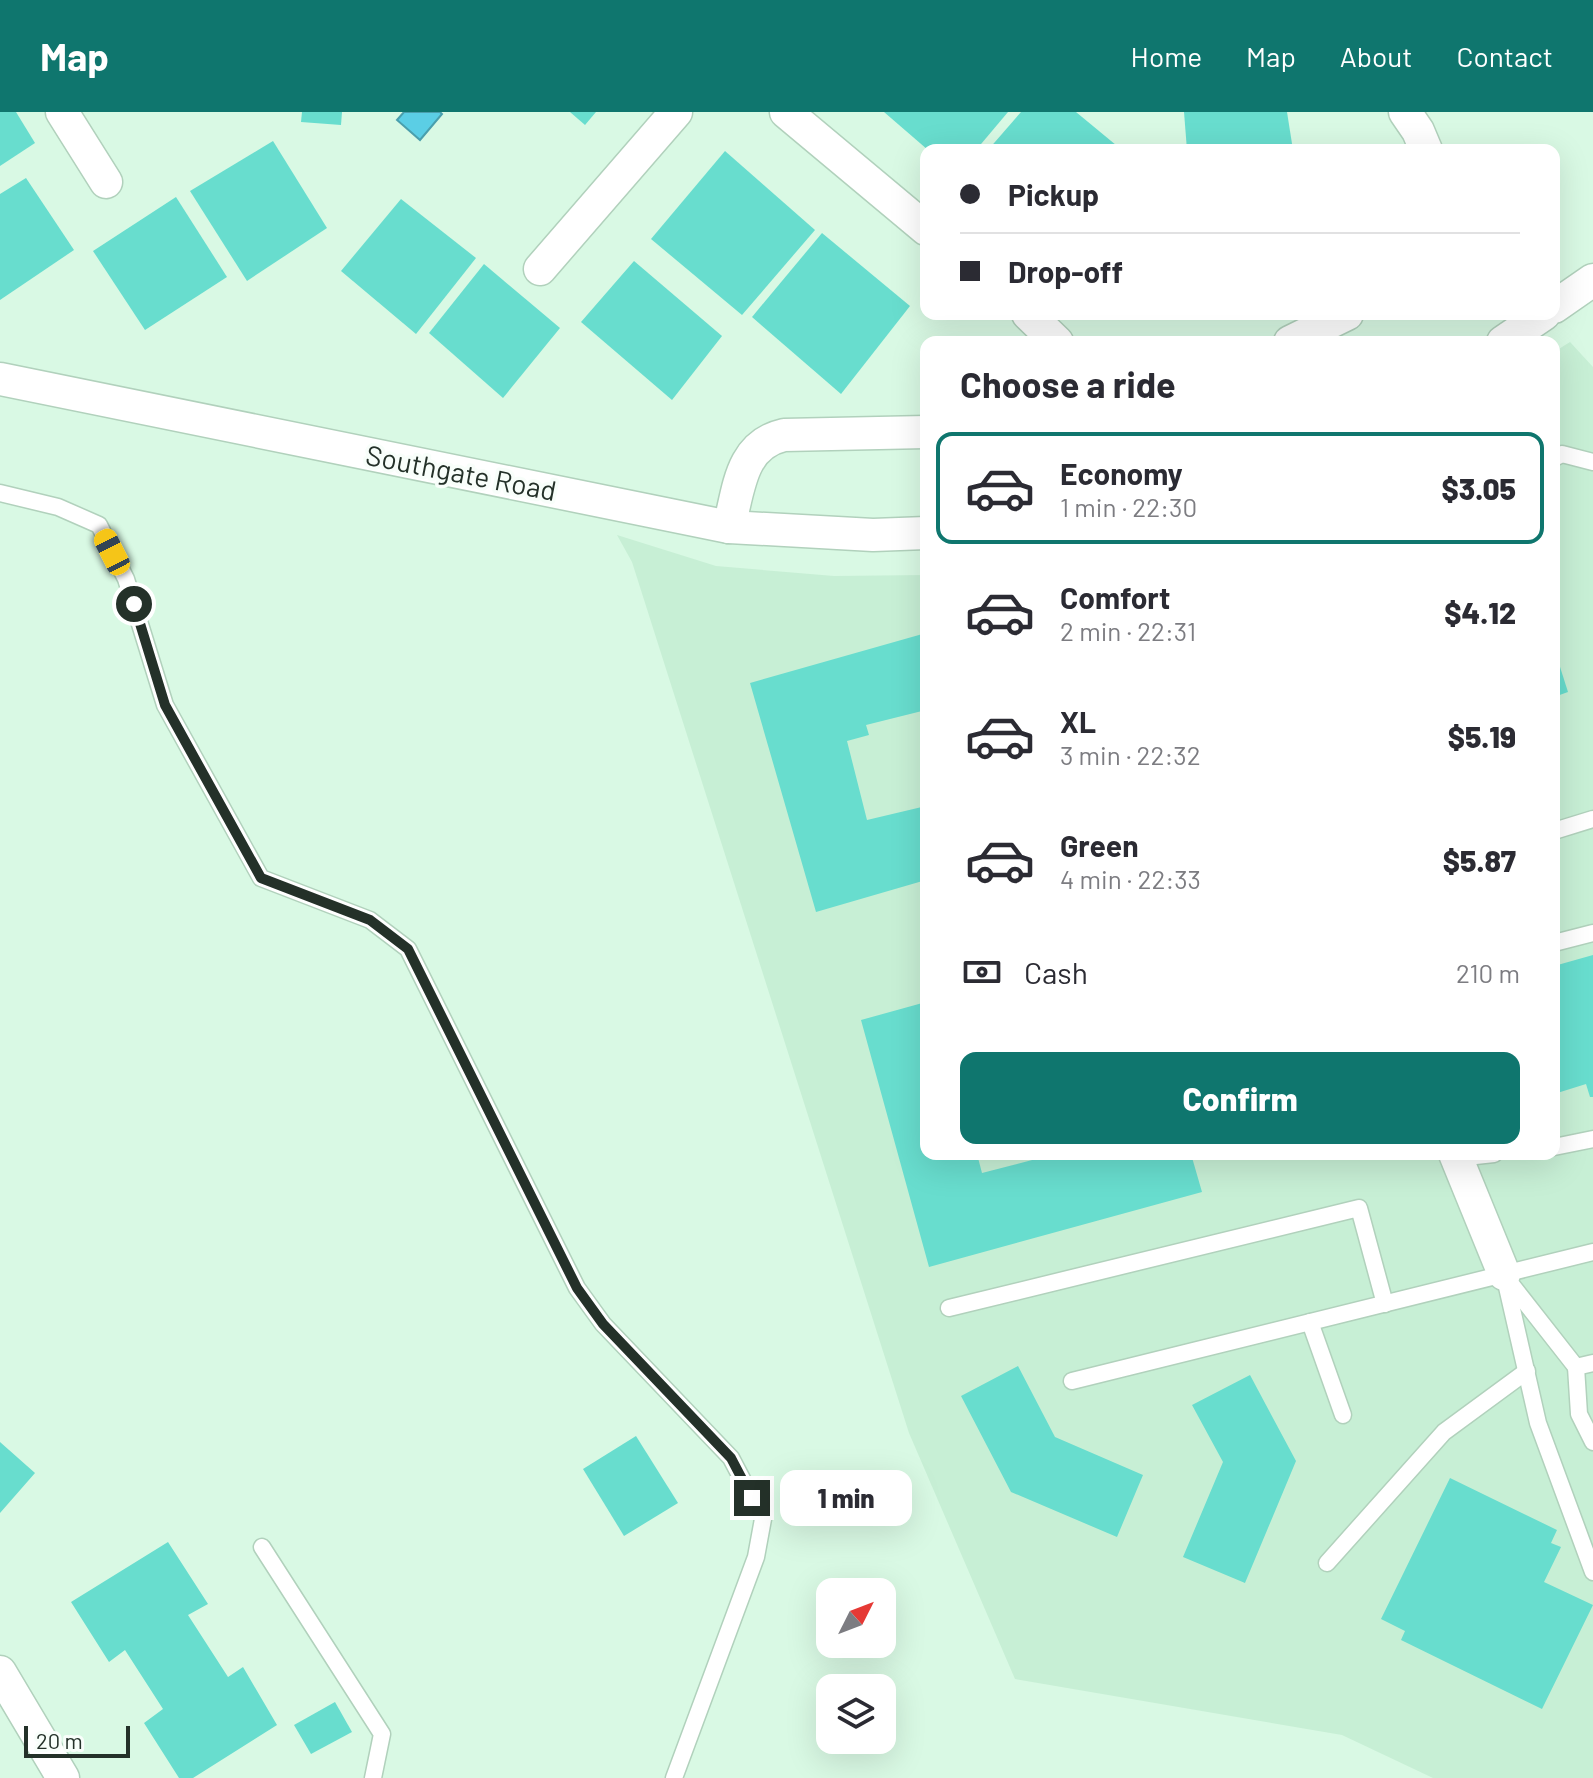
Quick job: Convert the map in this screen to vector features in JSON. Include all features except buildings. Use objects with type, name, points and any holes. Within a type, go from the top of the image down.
[{"type":"street","points":[[62,112],[106,182]]},
{"type":"street","points":[[540,269],[676,112]]},
{"type":"street","points":[[786,112],[920,224]]},
{"type":"street","points":[[1405,112],[1423,144]]},
{"type":"street","points":[[1560,303],[1593,280]]},
{"type":"street","points":[[1034,320],[1051,336]]},
{"type":"street","points":[[1302,336],[1335,320]]},
{"type":"street","points":[[1512,336],[1535,320]]},
{"type":"street","name":"Southgate Road","points":[[0,379],[729,527],[873,535],[920,533]]},
{"type":"street","points":[[729,527],[744,469],[753,451],[768,439],[784,435],[920,432]]},
{"type":"street","points":[[1458,1160],[1504,1274]]},
{"type":"street","points":[[0,1672],[63,1778]]},
{"type":"lane","points":[[1560,455],[1593,462]]},
{"type":"lane","points":[[0,493],[58,507],[99,525],[126,579],[165,705],[261,878],[370,920],[408,949],[577,1288],[603,1324],[731,1458],[738,1470],[763,1519],[756,1557],[674,1778]]},
{"type":"lane","points":[[1560,829],[1593,819]]},
{"type":"lane","points":[[1560,941],[1593,933]]},
{"type":"lane","points":[[1560,1146],[1593,1139]]},
{"type":"lane","points":[[949,1308],[1359,1208],[1385,1304]]},
{"type":"lane","points":[[1072,1381],[1593,1252]]},
{"type":"lane","points":[[1504,1274],[1576,1367],[1579,1414],[1593,1442]]},
{"type":"lane","points":[[1504,1274],[1538,1423],[1593,1572]]},
{"type":"lane","points":[[1310,1322],[1343,1415]]},
{"type":"lane","points":[[1576,1367],[1593,1363]]},
{"type":"lane","points":[[1327,1563],[1444,1432],[1527,1371]]},
{"type":"lane","points":[[262,1547],[382,1734],[373,1778]]},
{"type":"shaded area","points":[[1570,342],[1593,367],[1593,1778],[1433,1778],[1342,1735],[1015,1679],[909,1433],[632,562],[617,535],[716,566],[834,576],[920,575],[920,1160],[1560,1160],[1560,348]]},
{"type":"water","points":[[404,112],[442,114],[420,140],[397,120]]},
{"type":"route","points":[[134,604],[165,705],[261,878],[370,920],[408,949],[577,1288],[603,1324],[731,1458],[752,1498]]}]
